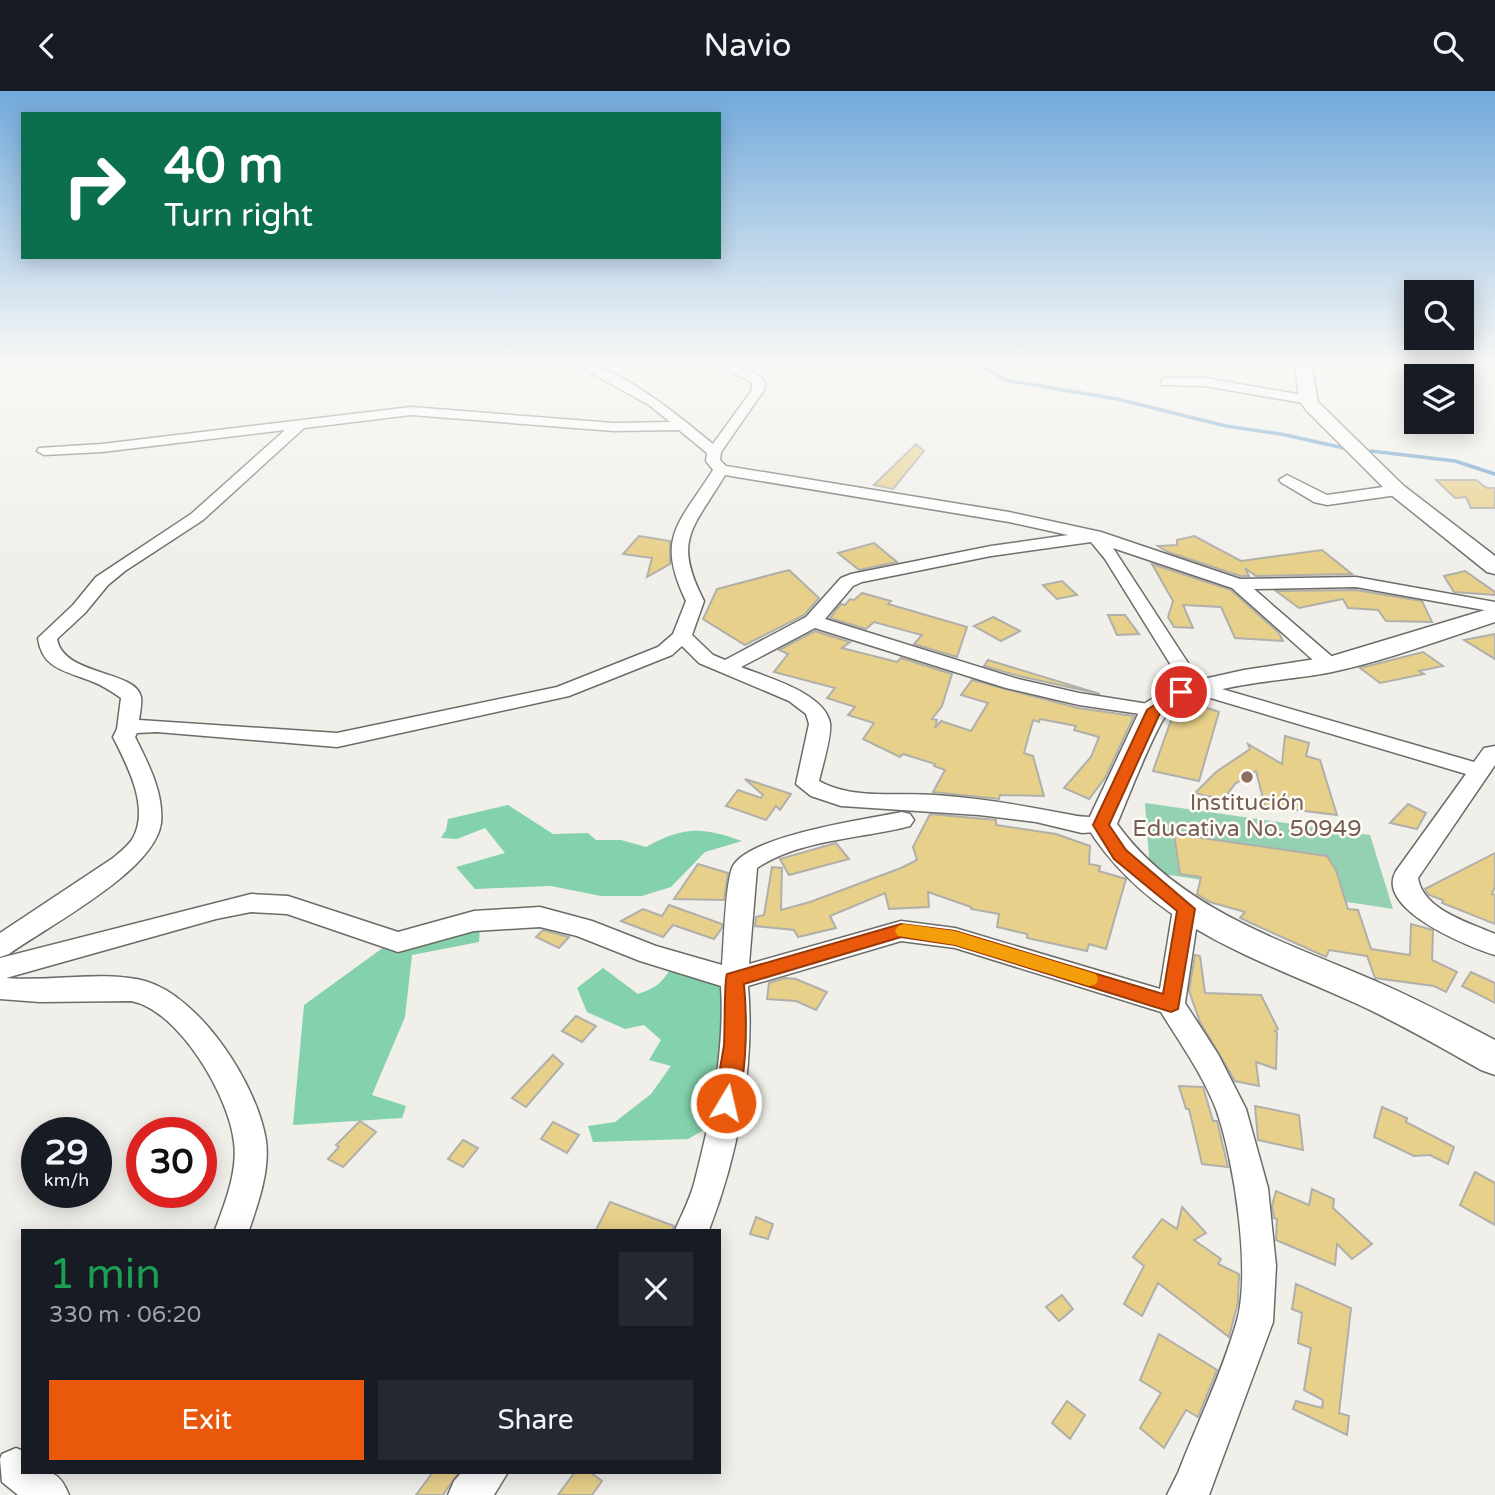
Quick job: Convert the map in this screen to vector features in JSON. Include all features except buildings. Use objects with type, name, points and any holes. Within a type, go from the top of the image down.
[{"type":"main road","points":[[1333,428],[1398,490],[1495,567]]},
{"type":"main road","points":[[1495,614],[1386,650],[1330,665],[1194,687],[1181,692],[1154,710],[1101,825],[1120,854],[1186,909],[1264,948],[1403,1009],[1495,1059]]},
{"type":"street","points":[[44,451],[102,448],[284,428]]},
{"type":"street","points":[[0,947],[113,870],[145,840],[150,820],[142,772],[124,737],[128,729],[131,697],[98,677],[58,662],[47,649],[47,638],[79,608],[102,581],[119,567],[197,517],[296,428]]},
{"type":"street","points":[[683,428],[714,452]]},
{"type":"street","points":[[731,428],[714,452],[713,461],[721,471],[1009,517],[1095,536],[1238,584],[1356,582],[1495,607]]},
{"type":"street","points":[[128,729],[143,725],[312,740],[351,738],[562,692],[612,674],[664,651],[682,636],[695,601],[681,573],[678,548],[683,531],[721,471]]},
{"type":"street","points":[[1287,480],[1327,501],[1398,490]]},
{"type":"street","points":[[726,667],[813,621],[847,582],[856,577],[991,551],[1095,536]]},
{"type":"street","points":[[1095,536],[1112,557],[1194,687],[1486,761],[1405,877],[1404,887],[1410,899],[1428,913],[1495,945]]},
{"type":"street","points":[[1238,584],[1330,665]]},
{"type":"street","points":[[813,621],[1013,684],[1079,699],[1154,710]]},
{"type":"street","points":[[682,636],[706,659],[796,697],[815,711],[820,724],[807,784],[824,795],[873,802],[897,801],[999,809],[1043,815],[1089,827],[1101,825]]},
{"type":"street","points":[[692,1229],[712,1182],[731,1076],[736,1007],[734,979],[743,872],[748,862],[759,855],[813,839],[902,820]]},
{"type":"street","points":[[0,969],[216,910],[251,903],[288,905],[398,943],[474,921],[540,917],[583,928],[649,954],[734,979],[901,930],[955,938],[1171,1004],[1208,1063],[1231,1109],[1252,1188],[1259,1266],[1255,1322],[1193,1486],[1187,1495]]},
{"type":"street","points":[[1171,1004],[1186,909]]},
{"type":"street","points":[[0,988],[54,991],[108,988],[154,996],[182,1016],[220,1067],[241,1112],[251,1142],[241,1206],[232,1229]]},
{"type":"street","points":[[13,1471],[49,1495]]},
{"type":"street","points":[[468,1495],[486,1474]]},
{"type":"green space","points":[[1145,803],[1370,835],[1393,909],[1150,872]]},
{"type":"green space","points":[[508,805],[553,834],[588,833],[596,840],[621,840],[646,847],[671,835],[693,831],[715,833],[742,841],[705,852],[671,887],[642,896],[601,896],[551,886],[475,889],[456,867],[505,853],[485,828],[457,839],[441,838],[448,819]]},
{"type":"green space","points":[[481,911],[479,942],[412,955],[405,1017],[372,1095],[406,1106],[402,1118],[293,1125],[304,1005],[402,934]]},
{"type":"green space","points":[[672,965],[717,966],[725,999],[720,1111],[706,1129],[688,1139],[593,1142],[588,1126],[615,1122],[651,1094],[671,1066],[649,1060],[661,1040],[644,1025],[625,1029],[587,1012],[577,988],[603,968],[638,994],[659,984]]},
{"type":"waterway","points":[[1236,428],[1344,448]]},
{"type":"waterway","points":[[1371,451],[1455,461],[1495,474]]},
{"type":"slow traffic","points":[[904,931],[955,938],[1089,979]]},
{"type":"place","name":"Institución Educativa No. 50949","points":[[1247,777]]},
{"type":"route","points":[[726,1103],[731,1076],[736,1007],[734,979],[901,930],[955,938],[1171,1004],[1186,909],[1120,854],[1101,825],[1154,710],[1181,692]]}]
